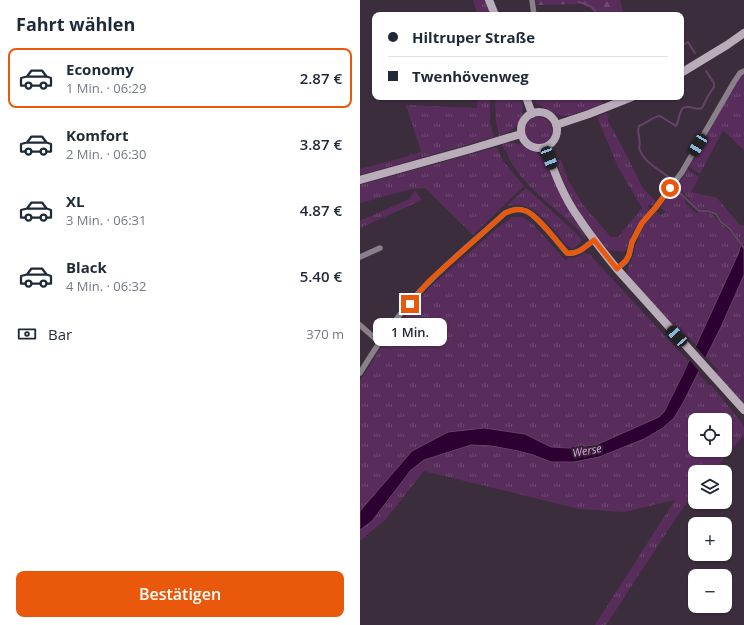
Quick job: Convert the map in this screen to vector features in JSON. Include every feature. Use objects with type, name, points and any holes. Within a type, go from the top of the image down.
[{"type":"main road","points":[[489,0],[494,12]]},
{"type":"main road","points":[[684,71],[744,33]]},
{"type":"main road","points":[[527,100],[532,114]]},
{"type":"main road","points":[[556,125],[590,114],[625,100]]},
{"type":"main road","points":[[538,112],[546,114],[556,125],[555,137],[550,144],[545,147],[533,147],[527,144],[521,134],[523,122],[527,117],[538,112]]},
{"type":"main road","points":[[360,180],[521,134]]},
{"type":"main road","points":[[545,147],[566,197],[577,217],[594,240],[617,269],[744,410]]},
{"type":"street","points":[[532,0],[534,12]]},
{"type":"street","points":[[617,269],[629,255],[632,242],[642,223],[682,172],[734,82],[740,73],[744,71]]},
{"type":"street","points":[[360,373],[379,342],[429,281],[505,213],[511,210],[527,211],[536,218],[567,253],[573,254],[578,252],[594,240]]},
{"type":"street","points":[[360,257],[380,248]]},
{"type":"street","points":[[360,325],[379,342]]},
{"type":"green space","points":[[473,0],[485,0],[490,12],[477,12]]},
{"type":"green space","points":[[536,0],[620,0],[623,12],[593,12],[591,8],[582,4],[537,5]]},
{"type":"green space","points":[[744,74],[744,150],[723,130],[700,174],[688,166],[735,84],[741,75]]},
{"type":"green space","points":[[478,100],[490,100],[490,123],[494,137],[360,175],[360,169],[409,156],[411,153],[414,155],[421,151],[406,105],[477,108]]},
{"type":"green space","points":[[495,100],[521,100],[522,117],[512,130],[499,136],[496,122]]},
{"type":"green space","points":[[534,100],[601,100],[603,105],[571,115],[560,116],[536,103]]},
{"type":"green space","points":[[607,113],[609,117],[607,119],[642,187],[656,202],[652,206],[650,204],[648,206],[649,211],[633,232],[624,252],[609,250],[584,220],[565,185],[555,160],[561,160],[568,180],[583,205],[611,237],[618,237],[642,208],[618,167],[597,117]]},
{"type":"green space","points":[[538,117],[548,121],[552,131],[548,141],[538,145],[528,141],[524,131],[528,121]]},
{"type":"green space","points":[[512,143],[529,148],[543,159],[570,212],[585,235],[585,239],[576,228],[525,181],[517,171],[510,161],[502,144]]},
{"type":"green space","points":[[497,147],[503,161],[524,186],[473,235],[425,188],[411,189],[360,203],[360,185]]},
{"type":"green space","points":[[687,169],[699,177],[691,192],[717,198],[739,224],[744,225],[743,245],[730,227],[722,221],[718,214],[707,209],[699,210],[678,186]]},
{"type":"green space","points":[[526,188],[576,233],[582,240],[578,245],[573,249],[567,246],[542,217],[526,206],[507,206]]},
{"type":"green space","points":[[677,189],[686,204],[696,213],[706,212],[714,216],[734,236],[740,248],[740,252],[696,345],[685,334],[682,336],[630,278],[627,270],[644,226],[656,212],[661,215],[666,212],[661,208],[661,206]]},
{"type":"green space","points":[[415,191],[422,200],[360,228],[360,221],[409,199]]},
{"type":"green space","points":[[512,217],[522,217],[532,223],[565,260],[567,260],[568,257],[571,258],[586,253],[590,255],[688,361],[664,412],[659,417],[596,445],[569,448],[551,447],[525,434],[412,451],[360,511],[360,381],[382,346],[430,287],[496,229]]},
{"type":"green space","points":[[744,275],[744,404],[716,373],[718,370],[706,357]]},
{"type":"green space","points":[[698,373],[708,385],[711,385],[744,427],[744,435],[732,449],[732,413],[688,413],[688,457],[725,457],[718,465],[688,465],[688,501],[606,625],[595,625],[675,500],[624,512],[580,509],[424,471],[385,520],[360,541],[360,530],[372,521],[411,470],[424,460],[471,445],[492,446],[533,455],[599,457],[644,439],[663,428]]},
{"type":"water","name":"Werse","points":[[744,242],[744,275],[721,327],[683,403],[674,418],[663,428],[644,439],[599,457],[574,462],[551,462],[518,451],[492,446],[471,445],[424,460],[411,470],[372,521],[360,530],[360,511],[412,451],[448,432],[484,428],[525,434],[551,447],[569,448],[596,445],[659,417],[664,412],[682,376],[740,247]]},
{"type":"pier","points":[[694,345],[707,359],[700,373],[688,358]]},
{"type":"waterway","points":[[578,2],[590,6],[596,12]]},
{"type":"waterway","points":[[684,44],[688,42],[695,53]]},
{"type":"waterway","points":[[671,179],[644,158],[639,148],[640,143],[638,129],[639,126],[660,116],[676,126],[683,108],[702,108],[714,87],[714,83],[706,71]]},
{"type":"waterway","points":[[680,193],[699,211],[708,211],[716,214],[721,222],[729,228],[744,248]]},
{"type":"route","points":[[410,304],[429,281],[505,213],[511,210],[527,211],[536,218],[567,253],[573,254],[578,252],[594,240],[617,269],[629,255],[632,242],[642,223],[670,188]]}]
